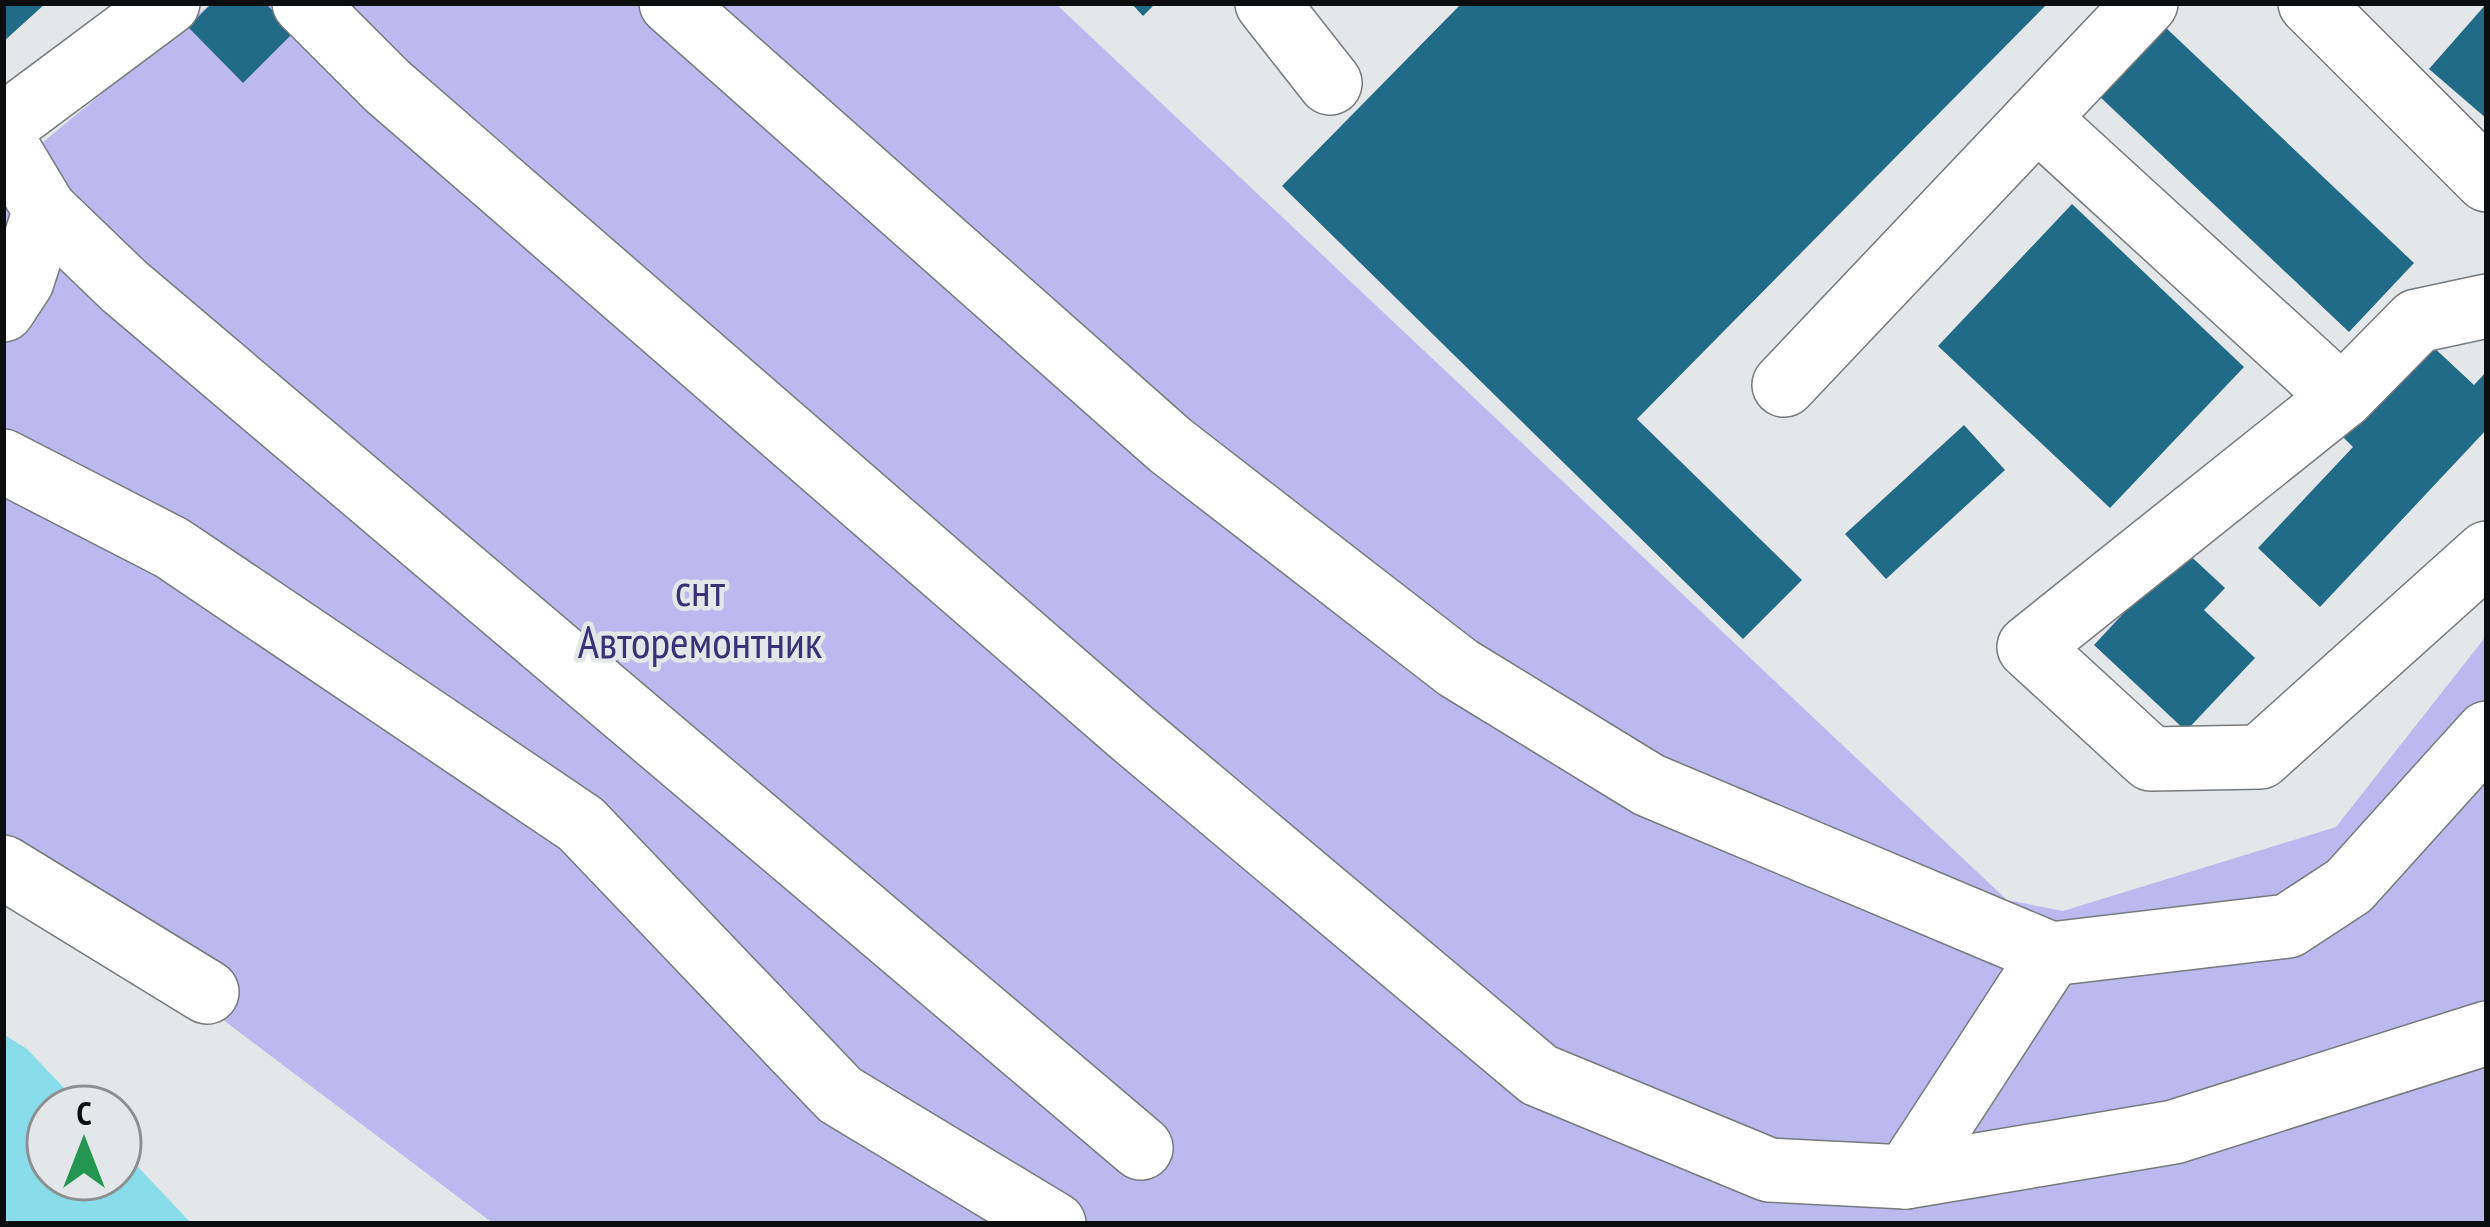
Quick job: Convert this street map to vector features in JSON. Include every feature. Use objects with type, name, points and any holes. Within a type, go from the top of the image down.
[{"type":"street","points":[[3,126],[168,3]]},
{"type":"street","points":[[304,3],[387,86],[1115,719],[1539,1075],[1768,1170],[1906,1177],[2174,1132],[2487,1033]]},
{"type":"street","points":[[671,3],[1170,445],[1458,668],[1649,784],[2051,954],[2288,926],[2349,886],[2487,733]]},
{"type":"street","points":[[1268,3],[1330,83]]},
{"type":"street","points":[[1784,385],[2146,3]]},
{"type":"street","points":[[2310,3],[2487,180]]},
{"type":"street","points":[[2037,118],[2342,397]]},
{"type":"street","points":[[3,140],[45,210],[124,286],[1141,1148]]},
{"type":"street","points":[[3,310],[22,281],[45,210]]},
{"type":"street","points":[[2487,306],[2417,321],[2342,397],[2029,647],[2151,759],[2260,757],[2487,554]]},
{"type":"street","points":[[3,461],[172,548],[580,824],[840,1095],[1054,1224]]},
{"type":"street","points":[[3,867],[207,992]]},
{"type":"street","points":[[1906,1177],[2051,954]]},
{"type":"green space","name":"снт Авторемонтник","points":[[212,3],[1055,3],[2007,900],[2063,911],[2336,827],[2487,635],[2487,1224],[494,1224],[3,854],[3,175]]},
{"type":"shaded area","points":[[3,1034],[27,1049],[59,1083],[24,1083],[24,1203],[144,1203],[144,1173],[192,1224],[3,1224]]},
{"type":"building","points":[[3,3],[46,3],[3,42]]},
{"type":"building","points":[[212,3],[265,3],[294,32],[243,83],[188,27]]},
{"type":"building","points":[[1131,3],[1156,3],[1143,16]]},
{"type":"building","points":[[1462,3],[2048,3],[1637,419],[1802,580],[1743,639],[1282,186]]},
{"type":"building","points":[[2487,3],[2487,119],[2429,69]]},
{"type":"building","points":[[2163,25],[2414,263],[2349,332],[2098,95]]},
{"type":"building","points":[[2072,204],[2244,367],[2110,508],[1938,346]]},
{"type":"building","points":[[2429,343],[2474,385],[2487,371],[2487,429],[2320,607],[2258,548],[2353,447],[2342,436]]},
{"type":"building","points":[[1964,425],[2005,470],[1886,579],[1845,534]]},
{"type":"building","points":[[2183,549],[2225,588],[2204,610],[2255,658],[2186,731],[2094,645]]}]
